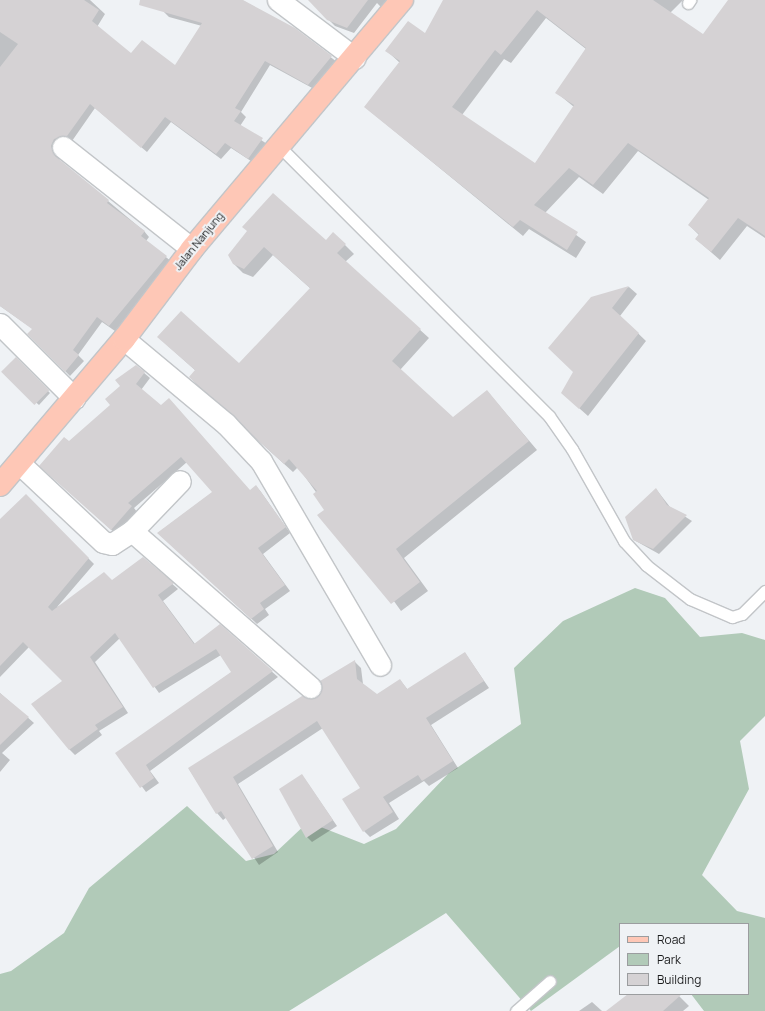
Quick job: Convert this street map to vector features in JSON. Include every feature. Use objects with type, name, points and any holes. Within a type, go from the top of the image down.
[{"type":"main road","name":"Jalan Nanjung","points":[[0,485],[124,339],[192,249],[355,58],[402,0]]},
{"type":"street","points":[[278,0],[355,58]]},
{"type":"street","points":[[63,147],[192,249]]},
{"type":"street","points":[[0,324],[74,398]]},
{"type":"street","points":[[124,339],[226,424],[261,461],[380,665]]},
{"type":"street","points":[[19,463],[103,542],[119,543],[180,480]]},
{"type":"street","points":[[132,531],[310,687]]},
{"type":"lane","points":[[279,146],[549,416],[572,449],[624,541],[646,565],[690,599],[732,617],[742,614],[765,591]]},
{"type":"lane","points":[[516,1011],[550,982]]},
{"type":"green space","points":[[635,588],[665,598],[700,637],[742,633],[765,640],[765,716],[740,741],[749,789],[702,875],[737,911],[765,918],[765,1011],[704,1011],[692,995],[749,995],[749,923],[619,923],[619,947],[531,1011],[446,913],[289,1011],[0,1011],[0,974],[11,971],[64,933],[89,888],[187,806],[246,861],[274,854],[308,822],[364,844],[396,829],[448,774],[521,724],[514,668],[563,621]]},
{"type":"building","points":[[0,0],[84,0],[99,10],[92,21],[131,53],[142,40],[175,65],[202,23],[139,5],[140,0],[243,0],[295,28],[332,56],[308,85],[265,61],[235,108],[241,111],[234,121],[263,138],[248,159],[225,143],[216,154],[165,117],[141,148],[90,104],[67,136],[54,139],[51,146],[55,156],[109,200],[107,203],[145,231],[141,236],[167,256],[109,326],[97,317],[73,350],[79,355],[65,372],[27,334],[32,329],[0,306],[0,67],[18,44],[0,32]]},
{"type":"building","points":[[308,0],[368,0],[347,28],[327,20]]},
{"type":"building","points":[[443,0],[653,0],[703,34],[728,0],[765,0],[765,236],[738,218],[711,252],[695,239],[699,234],[688,225],[709,198],[628,143],[593,185],[569,168],[534,205],[578,232],[567,250],[520,220],[513,227],[364,107],[400,61],[385,51],[408,21],[425,33]],"holes":[[[537,10],[586,48],[555,93],[574,105],[535,163],[452,107],[495,50],[501,55]]]},
{"type":"building","points":[[273,193],[326,240],[333,232],[346,244],[337,253],[421,329],[392,361],[453,417],[487,390],[529,441],[396,549],[420,582],[391,604],[317,515],[324,510],[313,494],[317,491],[289,459],[284,464],[189,377],[195,370],[157,337],[181,311],[239,363],[310,288],[264,247],[244,269],[233,264],[228,255],[247,231],[242,227]]},
{"type":"building","points":[[629,286],[612,308],[639,333],[579,409],[561,393],[573,372],[548,348],[591,297]]},
{"type":"building","points":[[16,357],[49,390],[34,405],[1,372]]},
{"type":"building","points":[[136,365],[145,372],[136,384],[161,405],[169,398],[250,490],[256,485],[286,527],[258,548],[285,585],[260,603],[264,609],[251,619],[157,533],[212,492],[181,457],[128,503],[132,506],[111,530],[39,466],[64,437],[69,441],[110,405],[105,399],[120,386],[115,380]]},
{"type":"building","points":[[656,488],[667,505],[687,515],[653,549],[633,540],[625,517]]},
{"type":"building","points":[[26,494],[89,558],[48,607],[52,611],[104,572],[112,580],[143,557],[174,583],[158,595],[194,644],[220,624],[273,671],[146,765],[154,778],[140,788],[115,753],[231,672],[216,649],[153,688],[115,633],[90,657],[123,707],[95,725],[98,729],[69,750],[31,704],[62,681],[23,642],[0,666],[0,519]]},
{"type":"building","points":[[465,652],[484,681],[426,718],[453,761],[422,781],[418,775],[383,797],[393,812],[363,832],[342,799],[360,788],[317,721],[233,777],[273,846],[252,859],[221,811],[216,814],[188,768],[302,696],[314,698],[322,690],[320,681],[355,660],[357,679],[377,694],[400,679],[407,689]]},
{"type":"building","points":[[0,693],[29,717],[0,745]]},
{"type":"building","points":[[302,774],[333,820],[306,838],[279,789]]},
{"type":"building","points":[[627,995],[681,995],[663,1011],[606,1011]]}]
